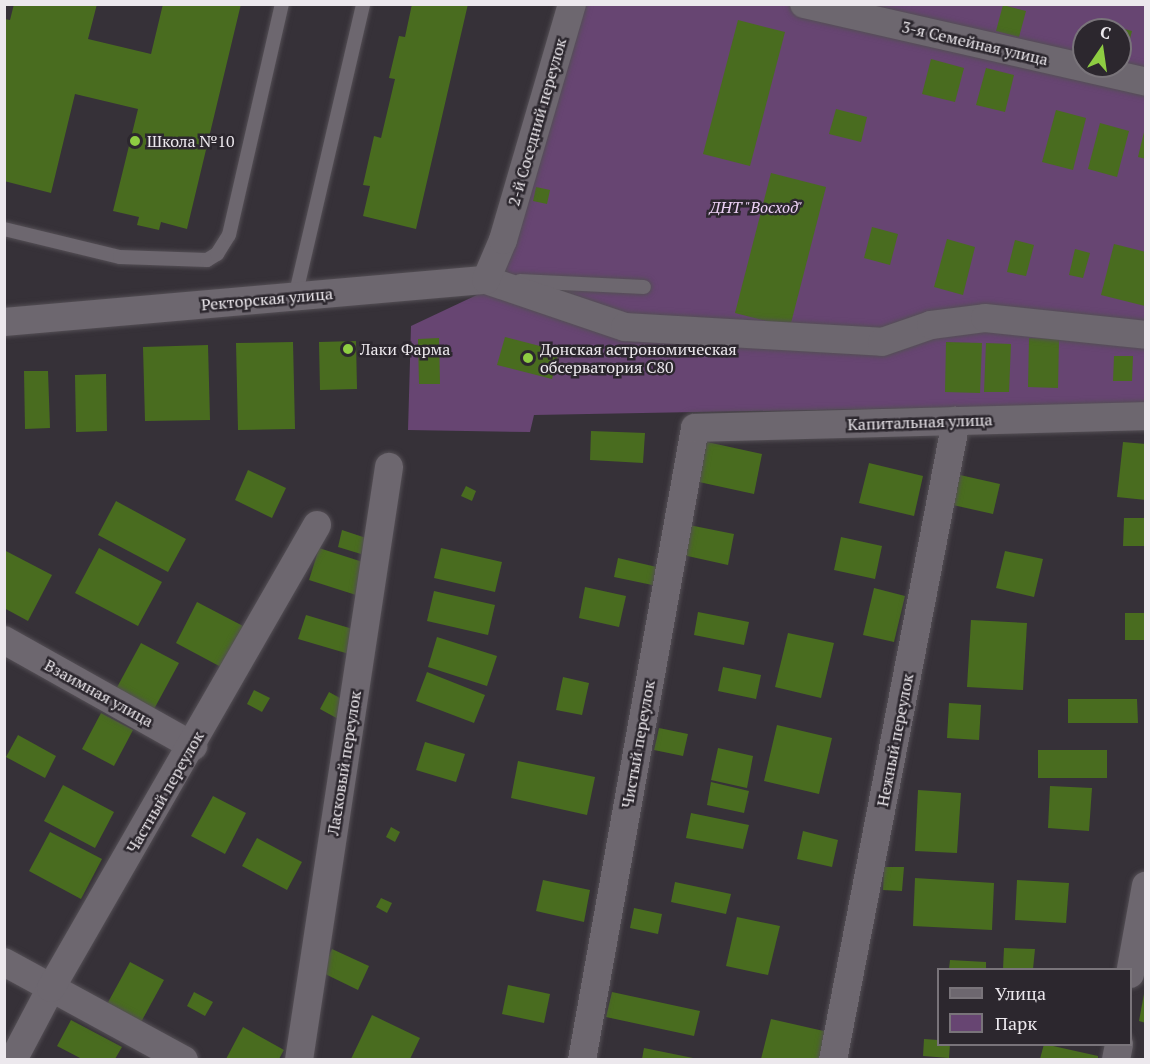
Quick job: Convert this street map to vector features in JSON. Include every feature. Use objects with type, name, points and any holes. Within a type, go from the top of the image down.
[{"type":"street","name":"2-й Соседний переулок","points":[[486,280],[503,240],[572,4]]},
{"type":"street","name":"3-я Семейная улица","points":[[804,4],[1146,82]]},
{"type":"street","name":"Ректорская улица","points":[[4,322],[486,280]]},
{"type":"street","points":[[486,280],[625,327],[882,342],[932,325],[985,318],[1146,335]]},
{"type":"street","name":"Капитальная улица","points":[[695,428],[1146,416]]},
{"type":"street","name":"Нежный переулок","points":[[833,1059],[956,421]]},
{"type":"street","name":"Чистый переулок","points":[[582,1059],[695,428]]},
{"type":"street","name":"Ласковый переулок","points":[[299,1059],[389,467]]},
{"type":"street","name":"Частный переулок","points":[[14,1059],[51,988],[317,525]]},
{"type":"street","name":"Взаимная улица","points":[[4,640],[192,746]]},
{"type":"street","points":[[1132,968],[1146,885]]},
{"type":"street","points":[[4,962],[184,1059]]},
{"type":"lane","points":[[4,229],[120,257],[207,260],[217,254],[229,235],[282,4]]},
{"type":"lane","points":[[295,297],[363,4]]},
{"type":"lane","points":[[486,280],[644,287]]},
{"type":"green space","name":"ДНТ \"Восход\"","points":[[582,5],[1145,5],[1145,404],[534,415],[530,432],[408,430],[411,326],[481,293]]},
{"type":"building","points":[[14,4],[97,4],[88,39],[151,54],[163,4],[241,4],[187,229],[161,222],[159,230],[137,225],[139,217],[113,211],[138,109],[75,94],[51,193],[4,181],[4,19],[10,20]]},
{"type":"building","points":[[412,4],[468,4],[416,229],[363,216],[370,186],[363,185],[374,136],[381,138],[395,79],[389,78],[399,36],[405,37]]},
{"type":"building","points":[[1003,5],[1026,11],[1019,37],[996,31]]},
{"type":"building","points":[[738,20],[785,32],[750,166],[703,154]]},
{"type":"building","points":[[931,59],[964,68],[955,102],[922,94]]},
{"type":"building","points":[[986,68],[1014,75],[1005,112],[976,105]]},
{"type":"building","points":[[836,109],[867,117],[861,142],[829,134]]},
{"type":"building","points":[[1056,110],[1086,118],[1073,170],[1042,162]]},
{"type":"building","points":[[1100,123],[1129,131],[1117,177],[1088,169]]},
{"type":"building","points":[[1146,128],[1146,159],[1138,157]]},
{"type":"building","points":[[771,173],[826,187],[790,327],[735,313]]},
{"type":"building","points":[[536,187],[550,190],[547,204],[533,201]]},
{"type":"building","points":[[872,227],[898,234],[890,265],[864,258]]},
{"type":"building","points":[[947,239],[975,247],[963,295],[934,287]]},
{"type":"building","points":[[1015,240],[1034,245],[1026,276],[1007,272]]},
{"type":"building","points":[[1114,244],[1146,252],[1145,306],[1101,295]]},
{"type":"building","points":[[1075,249],[1090,253],[1083,278],[1069,275]]},
{"type":"building","name":"Донская астрономическая обсерватория C80","points":[[505,337],[559,351],[552,379],[497,365]]},
{"type":"building","points":[[439,338],[440,384],[419,384],[418,339]]},
{"type":"building","points":[[1029,338],[1059,339],[1058,388],[1028,387]]},
{"type":"building","points":[[356,341],[357,389],[320,390],[319,342]]},
{"type":"building","points":[[293,342],[295,429],[238,430],[236,343]]},
{"type":"building","points":[[946,342],[982,343],[980,393],[945,392]]},
{"type":"building","points":[[986,343],[1011,344],[1009,392],[984,392]]},
{"type":"building","points":[[208,345],[210,420],[145,421],[143,347]]},
{"type":"building","points":[[1114,356],[1133,356],[1132,381],[1113,381]]},
{"type":"building","points":[[24,371],[48,371],[50,428],[25,429]]},
{"type":"building","points":[[106,374],[107,431],[76,432],[75,375]]},
{"type":"building","points":[[591,431],[645,433],[643,463],[590,460]]},
{"type":"building","points":[[707,442],[762,454],[754,494],[699,482]]},
{"type":"building","points":[[1123,442],[1146,444],[1146,500],[1117,497]]},
{"type":"building","points":[[869,463],[923,476],[914,516],[859,503]]},
{"type":"building","points":[[248,470],[286,488],[272,518],[235,500]]},
{"type":"building","points":[[960,475],[1000,484],[993,514],[953,505]]},
{"type":"building","points":[[466,486],[476,491],[472,501],[461,496]]},
{"type":"building","points":[[116,501],[186,539],[168,572],[98,535]]},
{"type":"building","points":[[1124,518],[1146,518],[1146,546],[1123,546]]},
{"type":"building","points":[[689,525],[734,534],[728,565],[683,555]]},
{"type":"building","points":[[342,530],[366,538],[361,554],[338,547]]},
{"type":"building","points":[[841,537],[882,546],[875,579],[834,570]]},
{"type":"building","points":[[99,548],[162,582],[138,626],[75,593]]},
{"type":"building","points":[[319,548],[366,563],[356,595],[309,580]]},
{"type":"building","points":[[441,548],[502,562],[495,592],[434,578]]},
{"type":"building","points":[[4,550],[52,575],[28,621],[4,608]]},
{"type":"building","points":[[1005,551],[1043,559],[1034,597],[996,588]]},
{"type":"building","points":[[618,558],[661,568],[657,586],[614,577]]},
{"type":"building","points":[[585,587],[626,596],[619,627],[579,618]]},
{"type":"building","points":[[874,588],[905,596],[894,642],[863,635]]},
{"type":"building","points":[[434,591],[495,605],[488,635],[427,621]]},
{"type":"building","points":[[197,602],[243,626],[221,667],[176,643]]},
{"type":"building","points":[[698,612],[749,622],[744,645],[694,635]]},
{"type":"building","points":[[1125,613],[1146,613],[1146,640],[1125,640]]},
{"type":"building","points":[[306,615],[356,630],[349,654],[298,639]]},
{"type":"building","points":[[971,620],[1027,623],[1023,690],[967,687]]},
{"type":"building","points":[[788,633],[834,643],[821,698],[775,687]]},
{"type":"building","points":[[437,637],[497,656],[487,686],[428,667]]},
{"type":"building","points":[[141,643],[179,663],[153,711],[115,691]]},
{"type":"building","points":[[723,667],[761,675],[756,699],[718,691]]},
{"type":"building","points":[[427,672],[485,695],[474,723],[416,701]]},
{"type":"building","points":[[563,677],[589,683],[582,715],[556,710]]},
{"type":"building","points":[[254,690],[270,698],[262,712],[247,704]]},
{"type":"building","points":[[329,692],[349,703],[340,720],[320,709]]},
{"type":"building","points":[[1068,699],[1137,699],[1138,723],[1068,723]]},
{"type":"building","points":[[949,703],[981,705],[979,740],[947,738]]},
{"type":"building","points":[[101,713],[133,730],[114,766],[82,749]]},
{"type":"building","points":[[777,725],[832,738],[819,794],[764,781]]},
{"type":"building","points":[[659,728],[688,734],[683,756],[654,750]]},
{"type":"building","points":[[18,735],[56,756],[45,778],[6,757]]},
{"type":"building","points":[[425,742],[465,754],[456,782],[416,770]]},
{"type":"building","points":[[718,748],[753,756],[747,788],[711,780]]},
{"type":"building","points":[[1038,750],[1107,750],[1107,778],[1038,778]]},
{"type":"building","points":[[518,761],[595,777],[587,815],[511,798]]},
{"type":"building","points":[[711,782],[749,791],[744,813],[707,805]]},
{"type":"building","points":[[63,785],[114,812],[95,848],[44,821]]},
{"type":"building","points":[[1050,786],[1092,788],[1089,831],[1048,828]]},
{"type":"building","points":[[918,790],[961,793],[957,853],[915,851]]},
{"type":"building","points":[[213,796],[246,813],[225,854],[191,836]]},
{"type":"building","points":[[691,813],[749,825],[743,849],[686,838]]},
{"type":"building","points":[[391,827],[400,832],[395,842],[386,837]]},
{"type":"building","points":[[803,831],[838,840],[832,867],[797,859]]},
{"type":"building","points":[[50,832],[102,859],[81,899],[29,871]]},
{"type":"building","points":[[257,838],[302,862],[287,890],[242,866]]},
{"type":"building","points":[[884,867],[904,867],[902,891],[883,890]]},
{"type":"building","points":[[915,878],[994,883],[992,930],[913,926]]},
{"type":"building","points":[[543,880],[590,890],[584,922],[536,911]]},
{"type":"building","points":[[1017,880],[1069,883],[1066,923],[1015,920]]},
{"type":"building","points":[[675,882],[731,894],[726,914],[671,902]]},
{"type":"building","points":[[381,898],[392,903],[387,913],[376,907]]},
{"type":"building","points":[[634,908],[662,914],[658,934],[630,928]]},
{"type":"building","points":[[737,917],[780,926],[768,975],[726,966]]},
{"type":"building","points":[[1004,948],[1035,949],[1033,968],[1003,968]]},
{"type":"building","points":[[332,949],[369,966],[358,990],[321,972]]},
{"type":"building","points":[[950,960],[986,962],[986,968],[949,968]]},
{"type":"building","points":[[130,962],[164,980],[140,1024],[106,1006]]},
{"type":"building","points":[[508,985],[550,994],[544,1023],[502,1014]]},
{"type":"building","points":[[194,992],[213,1002],[205,1016],[187,1006]]},
{"type":"building","points":[[612,992],[700,1011],[694,1036],[606,1017]]},
{"type":"building","points":[[1144,994],[1146,994],[1146,1023],[1139,1021]]},
{"type":"building","points":[[372,1015],[420,1038],[410,1059],[351,1059]]},
{"type":"building","points":[[771,1019],[828,1032],[822,1059],[761,1059]]},
{"type":"building","points":[[71,1020],[122,1047],[115,1059],[82,1059],[57,1046]]},
{"type":"building","points":[[243,1027],[284,1050],[279,1059],[226,1059]]},
{"type":"building","points":[[924,1039],[937,1040],[937,1046],[950,1046],[949,1058],[923,1056]]},
{"type":"building","points":[[1043,1046],[1098,1056],[1098,1059],[1040,1059]]},
{"type":"building","points":[[644,1048],[693,1058],[693,1059],[642,1059]]},
{"type":"place","name":"Школа №10","points":[[135,141]]},
{"type":"place","name":"Лаки Фарма","points":[[348,349]]},
{"type":"place","name":"Донская астрономическая обсерватория C80","points":[[528,358]]}]
